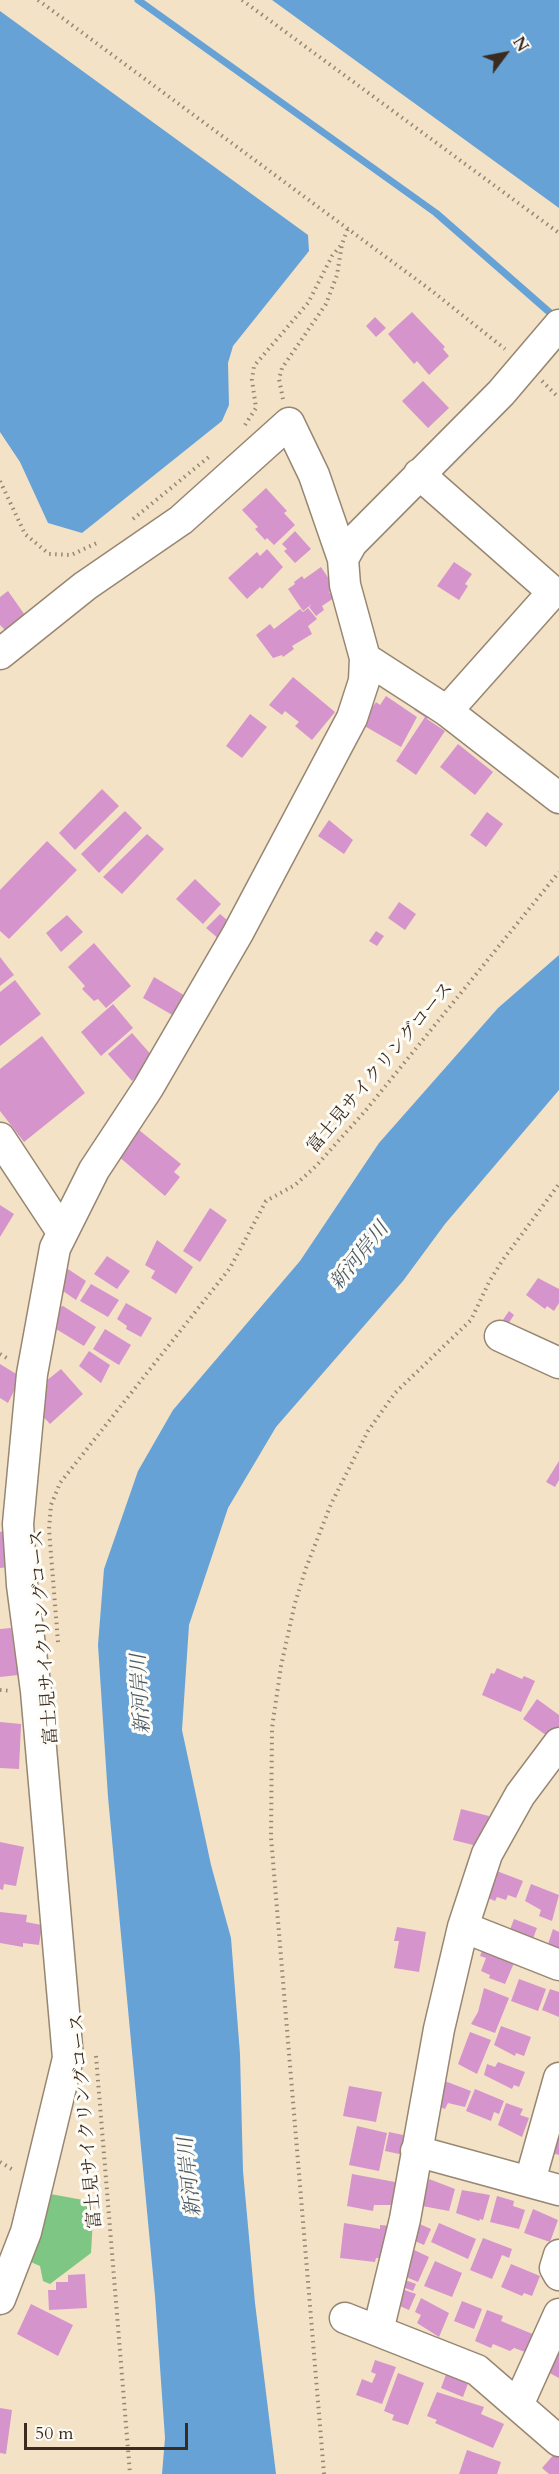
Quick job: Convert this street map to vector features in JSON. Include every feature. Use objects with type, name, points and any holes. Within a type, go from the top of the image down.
[{"type":"street","points":[[343,559],[352,543],[419,474],[533,366],[559,325]]},
{"type":"street","points":[[0,654],[85,586],[181,520],[289,423],[314,475],[343,559],[345,585],[365,657],[364,681],[360,699],[324,772],[233,943],[148,1088],[94,1170],[55,1248],[32,1374],[9,1523],[11,1585],[36,1691],[68,2058],[26,2232],[0,2299]]},
{"type":"street","points":[[419,474],[553,592],[447,711]]},
{"type":"street","points":[[365,657],[447,711],[559,798]]},
{"type":"street","points":[[0,1138],[62,1232]]},
{"type":"street","points":[[500,1336],[559,1363]]},
{"type":"street","points":[[378,2331],[405,2219],[439,2029],[463,1927],[487,1854],[520,1795],[559,1743]]},
{"type":"street","points":[[463,1927],[559,1965]]},
{"type":"street","points":[[530,2181],[559,2078]]},
{"type":"street","points":[[416,2151],[559,2190]]},
{"type":"street","points":[[559,2254],[555,2268],[559,2275]]},
{"type":"street","points":[[518,2405],[559,2314]]},
{"type":"street","points":[[345,2318],[477,2370],[559,2441]]},
{"type":"path","points":[[38,0],[533,366],[559,398]]},
{"type":"path","points":[[242,0],[559,233]]},
{"type":"path","points":[[289,423],[279,379],[282,368],[326,304],[337,275],[342,244],[348,228]]},
{"type":"path","points":[[240,430],[248,423],[256,408],[252,380],[254,366],[308,303],[332,256],[342,244]]},
{"type":"path","points":[[124,526],[216,451]]},
{"type":"path","points":[[0,481],[25,534],[49,554],[71,555],[106,539]]},
{"type":"path","name":"富士見サイクリングコース","points":[[58,1645],[49,1529],[51,1505],[60,1483],[230,1268],[266,1201],[295,1185],[316,1166],[366,1110],[559,872]]},
{"type":"path","points":[[324,2474],[271,1838],[272,1728],[285,1644],[297,1594],[318,1536],[344,1475],[368,1431],[395,1393],[471,1320],[502,1260],[559,1184]]},
{"type":"path","name":"富士見サイクリングコース","points":[[95,2055],[130,2474]]},
{"type":"green space","points":[[45,2193],[94,2202],[91,2253],[50,2284],[43,2281],[40,2266],[24,2259]]},
{"type":"water","points":[[272,0],[559,0],[559,208]]},
{"type":"water","points":[[0,11],[308,235],[309,251],[233,346],[228,363],[229,405],[222,421],[82,533],[48,523],[20,462],[0,432]]},
{"type":"water","name":"新河岸川","points":[[559,955],[559,1090],[445,1224],[403,1281],[276,1427],[228,1508],[189,1625],[182,1730],[211,1865],[231,1938],[240,2054],[243,2171],[255,2303],[276,2474],[162,2474],[165,2438],[155,2296],[108,1797],[98,1645],[104,1569],[138,1471],[173,1410],[300,1261],[379,1143],[498,1008]]},
{"type":"building","points":[[412,312],[445,347],[443,349],[449,356],[429,375],[417,361],[414,364],[388,334]]},
{"type":"building","points":[[375,317],[386,328],[376,337],[366,326]]},
{"type":"building","points":[[423,381],[449,408],[428,428],[402,401]]},
{"type":"building","points":[[266,488],[287,511],[284,513],[295,525],[274,545],[267,538],[265,540],[255,529],[258,527],[242,510]]},
{"type":"building","points":[[295,531],[311,549],[295,563],[284,551],[287,549],[282,544]]},
{"type":"building","points":[[267,549],[283,567],[262,589],[260,587],[247,599],[228,578],[257,552],[260,556]]},
{"type":"building","points":[[454,562],[472,574],[459,600],[437,586]]},
{"type":"building","points":[[321,567],[335,588],[329,592],[334,598],[322,606],[324,610],[316,616],[309,607],[312,604],[303,611],[288,589],[302,576],[304,579]]},
{"type":"building","points":[[8,591],[27,618],[7,632],[0,625],[0,597]]},
{"type":"building","points":[[308,608],[317,619],[308,626],[312,634],[292,646],[294,649],[283,657],[282,655],[273,658],[256,635],[270,624],[274,629],[300,609],[303,612]]},
{"type":"building","points":[[293,677],[335,712],[312,740],[295,726],[299,722],[285,711],[282,715],[269,705]]},
{"type":"building","points":[[386,696],[417,717],[401,747],[361,724],[376,702],[380,705]]},
{"type":"building","points":[[418,704],[431,712],[427,719],[445,731],[416,775],[396,761],[425,717],[414,710]]},
{"type":"building","points":[[250,714],[267,727],[242,758],[226,746]]},
{"type":"building","points":[[458,744],[493,772],[475,795],[440,767]]},
{"type":"building","points":[[102,789],[119,806],[75,850],[59,833]]},
{"type":"building","points":[[125,811],[142,828],[99,873],[81,854]]},
{"type":"building","points":[[487,812],[503,824],[486,847],[470,835]]},
{"type":"building","points":[[329,820],[353,840],[344,854],[318,836]]},
{"type":"building","points":[[147,834],[164,849],[122,894],[103,877]]},
{"type":"building","points":[[47,841],[77,870],[9,939],[0,931],[0,890]]},
{"type":"building","points":[[195,879],[221,904],[203,924],[176,899]]},
{"type":"building","points":[[399,902],[416,914],[405,930],[388,918]]},
{"type":"building","points":[[220,914],[232,924],[219,939],[206,928]]},
{"type":"building","points":[[67,915],[83,932],[61,952],[46,933]]},
{"type":"building","points":[[376,931],[384,936],[377,946],[369,941]]},
{"type":"building","points":[[94,943],[131,986],[106,1008],[98,999],[94,1001],[82,989],[85,986],[68,967]]},
{"type":"building","points":[[0,957],[14,975],[0,986]]},
{"type":"building","points":[[154,977],[187,997],[174,1016],[143,998]]},
{"type":"building","points":[[15,980],[41,1014],[0,1046],[0,992]]},
{"type":"building","points":[[113,1004],[133,1028],[101,1056],[81,1032]]},
{"type":"building","points":[[132,1033],[154,1058],[132,1081],[108,1054]]},
{"type":"building","points":[[42,1036],[85,1093],[24,1142],[0,1111],[0,1069]]},
{"type":"building","points":[[139,1130],[181,1164],[174,1172],[180,1177],[165,1196],[118,1156]]},
{"type":"building","points":[[0,1205],[14,1214],[0,1237]]},
{"type":"building","points":[[210,1208],[227,1220],[200,1262],[183,1251]]},
{"type":"building","points":[[157,1240],[193,1267],[176,1294],[151,1278],[155,1271],[145,1265]]},
{"type":"building","points":[[107,1256],[130,1271],[117,1289],[94,1274]]},
{"type":"building","points":[[68,1269],[86,1281],[76,1300],[60,1289]]},
{"type":"building","points":[[538,1278],[559,1289],[559,1303],[554,1311],[547,1306],[545,1309],[526,1295]]},
{"type":"building","points":[[91,1284],[119,1300],[108,1317],[80,1301]]},
{"type":"building","points":[[126,1303],[152,1318],[141,1337],[126,1329],[127,1326],[117,1319]]},
{"type":"building","points":[[63,1306],[96,1327],[84,1346],[56,1329],[58,1325],[54,1322],[57,1308]]},
{"type":"building","points":[[509,1311],[514,1315],[504,1330],[498,1327]]},
{"type":"building","points":[[105,1329],[131,1345],[119,1365],[93,1349]]},
{"type":"building","points":[[89,1351],[110,1365],[101,1383],[79,1366]]},
{"type":"building","points":[[0,1364],[21,1377],[8,1403],[0,1398]]},
{"type":"building","points":[[61,1369],[83,1394],[50,1424],[38,1411],[46,1395],[42,1389],[48,1384],[46,1381]]},
{"type":"building","points":[[559,1461],[559,1480],[555,1487],[546,1482]]},
{"type":"building","points":[[4,1531],[9,1567],[0,1568],[0,1532]]},
{"type":"building","points":[[11,1628],[18,1675],[0,1677],[0,1629]]},
{"type":"building","points":[[497,1668],[522,1679],[524,1676],[535,1681],[521,1712],[482,1695],[491,1673],[494,1674]]},
{"type":"building","points":[[537,1699],[559,1715],[559,1732],[553,1740],[523,1719]]},
{"type":"building","points":[[0,1722],[21,1724],[19,1769],[0,1768]]},
{"type":"building","points":[[461,1809],[489,1816],[481,1847],[453,1840]]},
{"type":"building","points":[[0,1842],[24,1847],[16,1886],[4,1884],[3,1890],[0,1889]]},
{"type":"building","points":[[494,1870],[523,1881],[516,1898],[508,1895],[506,1900],[497,1897],[495,1901],[483,1896]]},
{"type":"building","points":[[531,1884],[559,1895],[552,1921],[539,1916],[541,1910],[525,1901]]},
{"type":"building","points":[[0,1912],[27,1915],[26,1922],[42,1925],[39,1945],[23,1943],[23,1947],[0,1943]]},
{"type":"building","points":[[514,1919],[537,1928],[531,1944],[508,1935]]},
{"type":"building","points":[[397,1927],[426,1932],[419,1972],[394,1968],[399,1941],[394,1941]]},
{"type":"building","points":[[553,1929],[559,1932],[559,1955],[546,1950]]},
{"type":"building","points":[[484,1946],[514,1963],[505,1984],[489,1978],[490,1975],[481,1971],[486,1958],[480,1956]]},
{"type":"building","points":[[519,1979],[546,1989],[538,2011],[511,2001]]},
{"type":"building","points":[[484,1988],[509,1998],[495,2033],[471,2024],[478,2012]]},
{"type":"building","points":[[550,1989],[559,1992],[559,2017],[542,2010]]},
{"type":"building","points":[[501,2026],[531,2037],[524,2056],[516,2053],[515,2056],[494,2045]]},
{"type":"building","points":[[470,2032],[491,2040],[477,2074],[458,2064]]},
{"type":"building","points":[[498,2062],[525,2072],[519,2087],[514,2085],[512,2089],[484,2075],[487,2064],[495,2067]]},
{"type":"building","points":[[442,2080],[471,2091],[465,2107],[448,2103],[445,2109],[433,2104]]},
{"type":"building","points":[[349,2086],[382,2092],[376,2122],[343,2116]]},
{"type":"building","points":[[475,2089],[504,2101],[499,2114],[494,2112],[491,2121],[466,2111]]},
{"type":"building","points":[[506,2103],[523,2109],[520,2115],[529,2118],[522,2137],[498,2125]]},
{"type":"building","points":[[559,2125],[559,2155],[545,2151]]},
{"type":"building","points":[[357,2126],[387,2133],[379,2171],[349,2165]]},
{"type":"building","points":[[389,2132],[408,2136],[404,2155],[385,2151]]},
{"type":"building","points":[[352,2174],[395,2182],[394,2205],[374,2205],[373,2211],[347,2206]]},
{"type":"building","points":[[429,2179],[455,2189],[449,2211],[422,2206]]},
{"type":"building","points":[[462,2190],[490,2195],[483,2220],[479,2221],[456,2213]]},
{"type":"building","points":[[497,2196],[514,2201],[513,2206],[525,2210],[519,2229],[490,2222]]},
{"type":"building","points":[[533,2209],[558,2220],[550,2242],[524,2233]]},
{"type":"building","points":[[415,2222],[431,2229],[424,2245],[408,2238]]},
{"type":"building","points":[[344,2223],[380,2229],[380,2225],[390,2226],[384,2258],[376,2258],[375,2262],[340,2258]]},
{"type":"building","points":[[439,2223],[476,2239],[468,2259],[431,2242]]},
{"type":"building","points":[[483,2238],[512,2249],[509,2258],[502,2255],[492,2279],[470,2270]]},
{"type":"building","points":[[410,2248],[429,2257],[418,2282],[399,2274]]},
{"type":"building","points":[[435,2261],[462,2273],[452,2297],[424,2286]]},
{"type":"building","points":[[511,2264],[540,2276],[532,2296],[524,2293],[522,2296],[501,2287]]},
{"type":"building","points":[[85,2274],[87,2308],[49,2310],[48,2290],[56,2290],[56,2282],[68,2282],[68,2275]]},
{"type":"building","points":[[400,2278],[416,2284],[413,2291],[397,2285]]},
{"type":"building","points":[[399,2288],[416,2294],[409,2310],[393,2303]]},
{"type":"building","points":[[421,2298],[449,2313],[439,2337],[417,2323],[421,2315],[415,2312]]},
{"type":"building","points":[[462,2301],[482,2309],[474,2329],[454,2321]]},
{"type":"building","points":[[31,2304],[73,2325],[58,2356],[17,2334]]},
{"type":"building","points":[[487,2310],[503,2316],[501,2321],[535,2335],[528,2353],[514,2348],[510,2351],[493,2344],[491,2348],[475,2341]]},
{"type":"building","points":[[559,2350],[559,2378],[544,2370]]},
{"type":"building","points":[[375,2360],[396,2367],[382,2404],[356,2395],[362,2379],[372,2383],[376,2374],[371,2372]]},
{"type":"building","points":[[448,2369],[470,2378],[463,2397],[441,2388]]},
{"type":"building","points":[[398,2373],[424,2383],[408,2425],[392,2420],[394,2415],[384,2411]]},
{"type":"building","points":[[437,2392],[484,2407],[481,2414],[504,2424],[493,2448],[435,2423],[437,2420],[427,2416]]},
{"type":"building","points":[[0,2408],[12,2410],[6,2454],[0,2453]]},
{"type":"building","points":[[467,2450],[501,2462],[497,2474],[459,2474]]},
{"type":"building","points":[[556,2452],[559,2455],[559,2474],[549,2474],[542,2468]]},
{"type":"waterway","points":[[138,0],[436,213],[556,318]]}]
